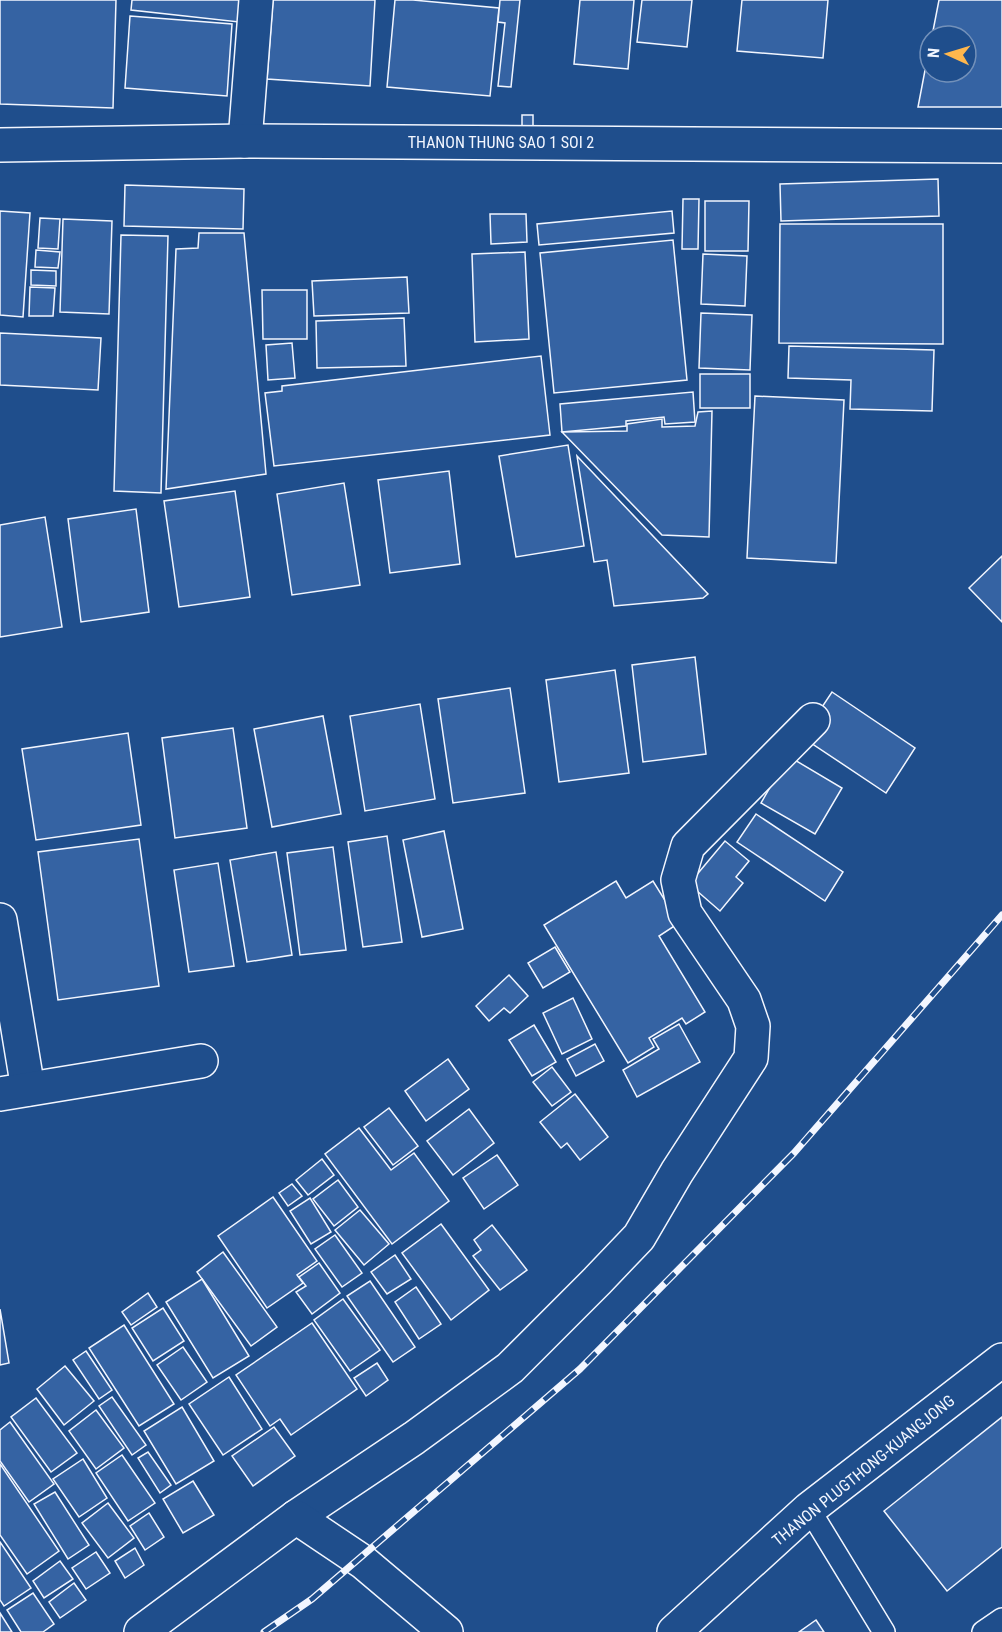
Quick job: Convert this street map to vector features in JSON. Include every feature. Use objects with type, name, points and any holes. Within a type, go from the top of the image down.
[{"type":"street","points":[[245,141],[256,0]]},
{"type":"street","name":"THANON THUNG SAO 1 SOI 2","points":[[0,145],[245,141],[1002,146]]},
{"type":"street","points":[[141,1632],[296,1517],[414,1438],[510,1368],[639,1237],[677,1172],[751,1058],[753,1026],[744,1000],[685,913],[678,880],[688,846],[813,720]]},
{"type":"street","points":[[0,921],[14,1092],[201,1061]]},
{"type":"street","name":"THANON PLUGTHONG-KUANGJONG","points":[[674,1632],[809,1509],[1002,1360]]},
{"type":"street","points":[[296,1517],[363,1562],[446,1632]]},
{"type":"lane","points":[[809,1509],[884,1632]]},
{"type":"lane","points":[[983,1632],[1002,1619]]},
{"type":"building","points":[[0,0],[116,0],[113,108],[0,104]]},
{"type":"building","points":[[132,0],[241,0],[239,22],[131,10]]},
{"type":"building","points":[[273,0],[375,0],[370,86],[267,79]]},
{"type":"building","points":[[395,0],[499,8],[490,96],[387,87]]},
{"type":"building","points":[[500,0],[520,0],[511,87],[498,86],[505,23],[498,22]]},
{"type":"building","points":[[580,0],[634,0],[628,69],[574,64]]},
{"type":"building","points":[[642,0],[692,0],[687,47],[637,42]]},
{"type":"building","points":[[742,0],[828,0],[823,58],[737,51]]},
{"type":"building","points":[[939,0],[1002,0],[1002,107],[918,107],[922,84],[978,84],[978,24],[934,24]]},
{"type":"building","points":[[130,16],[232,24],[227,96],[125,88]]},
{"type":"building","points":[[522,115],[533,115],[533,126],[522,126]]},
{"type":"building","points":[[938,179],[939,216],[781,221],[780,184]]},
{"type":"building","points":[[125,185],[244,189],[243,229],[124,226]]},
{"type":"building","points":[[683,199],[699,199],[698,249],[682,249]]},
{"type":"building","points":[[705,201],[749,201],[748,251],[705,251]]},
{"type":"building","points":[[0,211],[30,213],[23,317],[0,315]]},
{"type":"building","points":[[672,211],[674,233],[539,245],[537,224]]},
{"type":"building","points":[[490,214],[526,214],[527,242],[491,244]]},
{"type":"building","points":[[40,218],[60,219],[58,249],[38,248]]},
{"type":"building","points":[[63,219],[112,221],[109,314],[60,312]]},
{"type":"building","points":[[780,224],[943,224],[943,344],[779,343]]},
{"type":"building","points":[[199,233],[244,233],[266,474],[166,489],[176,249],[198,248]]},
{"type":"building","points":[[121,235],[168,236],[161,493],[114,491]]},
{"type":"building","points":[[673,240],[687,380],[554,393],[540,253]]},
{"type":"building","points":[[36,250],[60,252],[58,268],[35,267]]},
{"type":"building","points":[[525,252],[529,339],[475,342],[472,254]]},
{"type":"building","points":[[703,254],[747,256],[745,306],[701,304]]},
{"type":"building","points":[[31,270],[56,271],[56,286],[31,285]]},
{"type":"building","points":[[407,277],[409,313],[314,316],[312,281]]},
{"type":"building","points":[[30,287],[55,288],[53,316],[29,316]]},
{"type":"building","points":[[262,290],[307,290],[307,339],[263,339]]},
{"type":"building","points":[[701,313],[752,315],[750,370],[699,368]]},
{"type":"building","points":[[404,318],[406,366],[317,368],[316,321]]},
{"type":"building","points":[[0,333],[101,338],[98,390],[0,385]]},
{"type":"building","points":[[292,343],[295,378],[268,380],[266,345]]},
{"type":"building","points":[[789,346],[934,350],[932,411],[850,409],[851,380],[788,378]]},
{"type":"building","points":[[541,356],[550,435],[274,466],[265,393],[282,391],[282,386]]},
{"type":"building","points":[[700,374],[750,374],[750,408],[700,408]]},
{"type":"building","points":[[693,392],[695,422],[665,424],[664,417],[626,421],[626,426],[562,432],[560,404]]},
{"type":"building","points":[[755,396],[844,400],[836,563],[747,558]]},
{"type":"building","points":[[712,411],[709,537],[662,535],[562,432],[627,431],[627,424],[662,419],[662,427],[695,426],[698,412]]},
{"type":"building","points":[[568,445],[584,546],[516,557],[499,456]]},
{"type":"building","points":[[577,456],[708,594],[703,598],[614,606],[607,560],[594,562]]},
{"type":"building","points":[[449,471],[460,564],[390,573],[378,480]]},
{"type":"building","points":[[344,483],[360,585],[292,595],[277,494]]},
{"type":"building","points":[[235,491],[250,597],[179,607],[164,501]]},
{"type":"building","points":[[136,509],[149,612],[81,622],[68,519]]},
{"type":"building","points":[[45,517],[62,627],[0,637],[0,525]]},
{"type":"building","points":[[1002,556],[1002,622],[969,588]]},
{"type":"building","points":[[695,657],[706,754],[643,762],[632,665]]},
{"type":"building","points":[[615,670],[629,773],[559,782],[546,680]]},
{"type":"building","points":[[510,688],[525,793],[453,803],[438,699]]},
{"type":"building","points":[[832,692],[915,748],[886,793],[802,737]]},
{"type":"building","points":[[420,704],[435,799],[365,811],[350,716]]},
{"type":"building","points":[[323,716],[341,814],[272,827],[254,729]]},
{"type":"building","points":[[233,728],[247,828],[175,838],[162,738]]},
{"type":"building","points":[[128,733],[141,825],[36,840],[22,749]]},
{"type":"building","points":[[788,756],[842,788],[815,834],[761,803]]},
{"type":"building","points":[[756,814],[843,872],[825,901],[737,842]]},
{"type":"building","points":[[444,831],[463,929],[422,937],[403,840]]},
{"type":"building","points":[[387,836],[402,942],[363,947],[348,842]]},
{"type":"building","points":[[139,839],[159,986],[58,1000],[38,852]]},
{"type":"building","points":[[725,841],[749,861],[736,877],[743,883],[720,911],[689,884]]},
{"type":"building","points":[[333,847],[346,950],[300,955],[287,853]]},
{"type":"building","points":[[276,852],[292,955],[247,962],[230,860]]},
{"type":"building","points":[[218,863],[234,966],[189,972],[174,870]]},
{"type":"building","points":[[616,881],[626,898],[653,881],[679,923],[659,936],[705,1012],[686,1024],[682,1018],[649,1038],[654,1047],[628,1063],[544,925]]},
{"type":"building","points":[[555,947],[570,972],[543,988],[528,963]]},
{"type":"building","points":[[509,975],[528,996],[510,1013],[504,1008],[489,1021],[476,1006]]},
{"type":"building","points":[[573,998],[592,1039],[562,1054],[543,1013]]},
{"type":"building","points":[[679,1024],[700,1062],[637,1097],[623,1070],[659,1049],[653,1039]]},
{"type":"building","points":[[534,1025],[556,1062],[532,1076],[509,1040]]},
{"type":"building","points":[[595,1044],[604,1061],[576,1076],[567,1059]]},
{"type":"building","points":[[448,1059],[469,1089],[426,1121],[405,1091]]},
{"type":"building","points":[[552,1067],[571,1092],[552,1106],[533,1082]]},
{"type":"building","points":[[575,1094],[608,1137],[580,1160],[567,1143],[561,1148],[540,1122]]},
{"type":"building","points":[[389,1108],[418,1146],[393,1165],[364,1127]]},
{"type":"building","points":[[469,1109],[494,1143],[453,1175],[427,1141]]},
{"type":"building","points":[[359,1128],[391,1170],[414,1153],[449,1201],[392,1244],[325,1154]]},
{"type":"building","points":[[497,1155],[518,1185],[484,1209],[463,1178]]},
{"type":"building","points":[[322,1159],[334,1175],[308,1195],[296,1180]]},
{"type":"building","points":[[338,1180],[358,1207],[334,1226],[313,1199]]},
{"type":"building","points":[[292,1184],[302,1196],[288,1206],[279,1193]]},
{"type":"building","points":[[273,1197],[317,1261],[297,1275],[303,1283],[267,1308],[218,1236]]},
{"type":"building","points":[[310,1198],[331,1232],[311,1244],[290,1211]]},
{"type":"building","points":[[360,1210],[389,1244],[364,1265],[335,1230]]},
{"type":"building","points":[[441,1224],[489,1290],[451,1320],[402,1253]]},
{"type":"building","points":[[492,1225],[527,1270],[500,1290],[473,1256],[481,1250],[474,1240]]},
{"type":"building","points":[[335,1235],[362,1273],[342,1287],[315,1249]]},
{"type":"building","points":[[223,1252],[277,1327],[251,1346],[197,1272]]},
{"type":"building","points":[[395,1255],[411,1279],[387,1294],[371,1272]]},
{"type":"building","points":[[319,1263],[340,1293],[312,1314],[296,1292],[306,1286],[299,1277]]},
{"type":"building","points":[[202,1279],[249,1356],[213,1378],[166,1302]]},
{"type":"building","points":[[370,1281],[415,1347],[393,1362],[347,1296]]},
{"type":"building","points":[[416,1287],[441,1324],[419,1339],[395,1302]]},
{"type":"building","points":[[148,1293],[157,1307],[131,1325],[122,1312]]},
{"type":"building","points":[[343,1299],[380,1350],[350,1371],[314,1320]]},
{"type":"building","points":[[163,1308],[184,1341],[153,1361],[132,1328]]},
{"type":"building","points":[[0,1309],[9,1363],[0,1365]]},
{"type":"building","points":[[312,1323],[357,1389],[291,1435],[280,1419],[270,1426],[236,1375]]},
{"type":"building","points":[[124,1325],[174,1404],[139,1426],[89,1348]]},
{"type":"building","points":[[183,1347],[207,1382],[181,1400],[157,1365]]},
{"type":"building","points":[[86,1351],[112,1390],[99,1399],[73,1360]]},
{"type":"building","points":[[377,1363],[388,1380],[366,1396],[354,1378]]},
{"type":"building","points":[[65,1366],[94,1401],[64,1425],[37,1389]]},
{"type":"building","points":[[229,1377],[262,1429],[223,1455],[189,1404]]},
{"type":"building","points":[[112,1397],[146,1445],[132,1455],[99,1406]]},
{"type":"building","points":[[36,1398],[77,1453],[51,1472],[11,1417]]},
{"type":"building","points":[[182,1407],[214,1461],[176,1484],[144,1431]]},
{"type":"building","points":[[96,1410],[124,1448],[96,1469],[69,1431]]},
{"type":"building","points":[[1002,1417],[1002,1547],[947,1591],[884,1511]]},
{"type":"building","points":[[10,1422],[54,1484],[29,1502],[0,1461],[0,1430]]},
{"type":"building","points":[[274,1427],[295,1456],[253,1486],[232,1456]]},
{"type":"building","points":[[148,1452],[171,1485],[160,1493],[138,1458]]},
{"type":"building","points":[[122,1455],[155,1503],[128,1521],[96,1473]]},
{"type":"building","points":[[83,1459],[107,1498],[79,1517],[53,1479]]},
{"type":"building","points":[[0,1464],[59,1551],[27,1574],[0,1535]]},
{"type":"building","points":[[193,1481],[214,1515],[183,1533],[163,1499]]},
{"type":"building","points":[[55,1492],[89,1545],[68,1559],[34,1504]]},
{"type":"building","points":[[108,1503],[134,1538],[108,1558],[82,1523]]},
{"type":"building","points":[[149,1513],[164,1537],[145,1550],[130,1526]]},
{"type":"building","points":[[0,1542],[31,1588],[4,1606],[0,1600]]},
{"type":"building","points":[[135,1548],[144,1565],[125,1578],[115,1561]]},
{"type":"building","points":[[96,1552],[110,1573],[86,1589],[72,1568]]},
{"type":"building","points":[[60,1561],[73,1579],[44,1598],[33,1581]]},
{"type":"building","points":[[74,1583],[86,1600],[60,1618],[49,1602]]},
{"type":"building","points":[[33,1593],[54,1624],[43,1632],[21,1632],[7,1610]]},
{"type":"building","points":[[0,1613],[12,1632],[0,1632]]},
{"type":"building","points":[[816,1620],[824,1632],[799,1632]]},
{"type":"railway","points":[[264,1632],[312,1599],[580,1369],[794,1153],[1002,915]]}]
